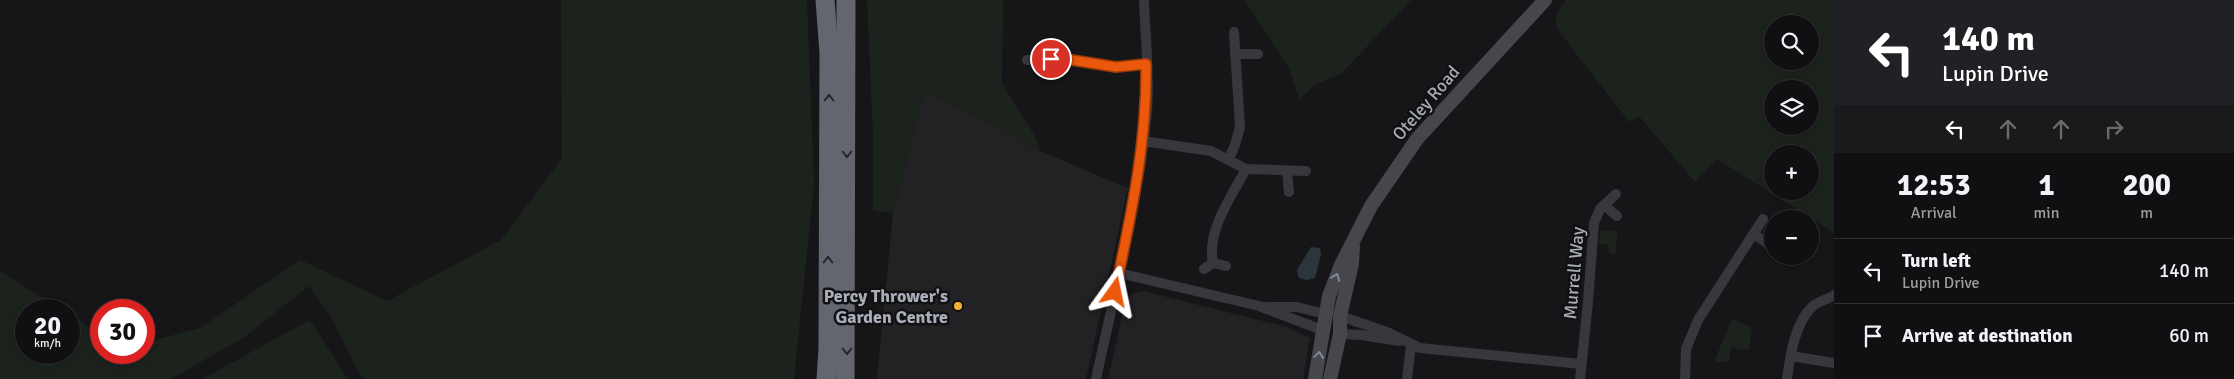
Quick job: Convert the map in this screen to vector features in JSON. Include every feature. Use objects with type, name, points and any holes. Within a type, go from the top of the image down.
[{"type":"highway","points":[[825,0],[829,53],[828,348],[826,379]]},
{"type":"highway","points":[[845,379],[847,359],[846,0]]},
{"type":"main road","name":"Oteley Road","points":[[1315,379],[1329,296],[1341,265],[1371,206],[1417,139],[1545,0]]},
{"type":"main road","name":"Oteley Road","points":[[1330,379],[1340,334],[1340,316],[1352,264],[1353,243]]},
{"type":"main road","points":[[1325,314],[1340,316]]},
{"type":"main road","points":[[1322,330],[1340,334]]},
{"type":"street","points":[[1096,379],[1133,207],[1144,141],[1147,108],[1144,0]]},
{"type":"street","points":[[1229,159],[1240,127],[1234,32]]},
{"type":"street","points":[[1235,54],[1258,54]]},
{"type":"street","points":[[1027,60],[1072,60],[1116,67],[1146,64]]},
{"type":"street","points":[[1144,141],[1197,148],[1229,159],[1246,169],[1306,170]]},
{"type":"street","points":[[1213,263],[1211,252],[1219,220],[1246,169]]},
{"type":"street","points":[[1287,171],[1289,192]]},
{"type":"street","name":"Murrell Way","points":[[1580,379],[1594,223],[1596,214],[1616,194]]},
{"type":"street","points":[[1604,205],[1617,216]]},
{"type":"street","points":[[1685,379],[1686,349],[1698,320],[1763,219]]},
{"type":"street","points":[[1754,234],[1764,241]]},
{"type":"street","points":[[1204,269],[1213,263],[1226,266]]},
{"type":"street","points":[[1119,273],[1261,307],[1322,330]]},
{"type":"street","points":[[1787,379],[1795,337],[1808,312],[1814,304],[1829,299],[1834,295]]},
{"type":"street","points":[[1261,307],[1297,307],[1325,314]]},
{"type":"street","points":[[1340,316],[1387,332],[1408,344]]},
{"type":"street","points":[[1340,334],[1362,335],[1425,349],[1580,364]]},
{"type":"street","points":[[1407,379],[1408,344]]},
{"type":"street","points":[[1790,356],[1834,363]]},
{"type":"shaded area","points":[[561,0],[807,0],[814,184],[794,379],[362,379],[331,317],[309,286],[243,338],[171,379],[0,379],[0,271],[45,299],[15,299],[15,364],[80,364],[80,321],[90,328],[90,364],[155,364],[155,340],[200,328],[300,260],[387,301],[501,240],[562,158]]},
{"type":"shaded area","points":[[867,0],[1003,0],[1002,83],[1036,138],[1040,151],[925,91],[893,213],[873,211],[873,134]]},
{"type":"shaded area","points":[[1244,0],[1411,0],[1342,73],[1314,85],[1299,100],[1289,68]]},
{"type":"shaded area","points":[[1566,0],[1834,0],[1834,233],[1819,224],[1819,210],[1798,210],[1782,200],[1819,200],[1819,145],[1764,145],[1764,189],[1717,159],[1695,182],[1639,116],[1629,122],[1558,30],[1556,17]]},
{"type":"shaded area","points":[[925,91],[1040,151],[1128,188],[1086,379],[877,379],[893,213]]},
{"type":"shaded area","points":[[1604,230],[1617,232],[1616,254],[1609,253],[1609,245],[1599,244],[1600,232]]},
{"type":"shaded area","points":[[1311,247],[1320,248],[1321,255],[1315,278],[1307,280],[1299,278],[1297,270]]},
{"type":"shaded area","points":[[1143,291],[1287,327],[1310,338],[1303,379],[1108,379],[1126,298],[1134,293]]},
{"type":"shaded area","points":[[1732,319],[1752,328],[1749,349],[1741,350],[1734,347],[1731,349],[1729,362],[1714,362]]},
{"type":"shaded area","points":[[310,320],[348,379],[202,379]]},
{"type":"place","name":"Percy Thrower's Garden Centre","points":[[958,306]]},
{"type":"route","points":[[1051,59],[1072,60],[1116,67],[1146,64],[1147,108],[1144,141],[1133,207],[1115,292]]}]
